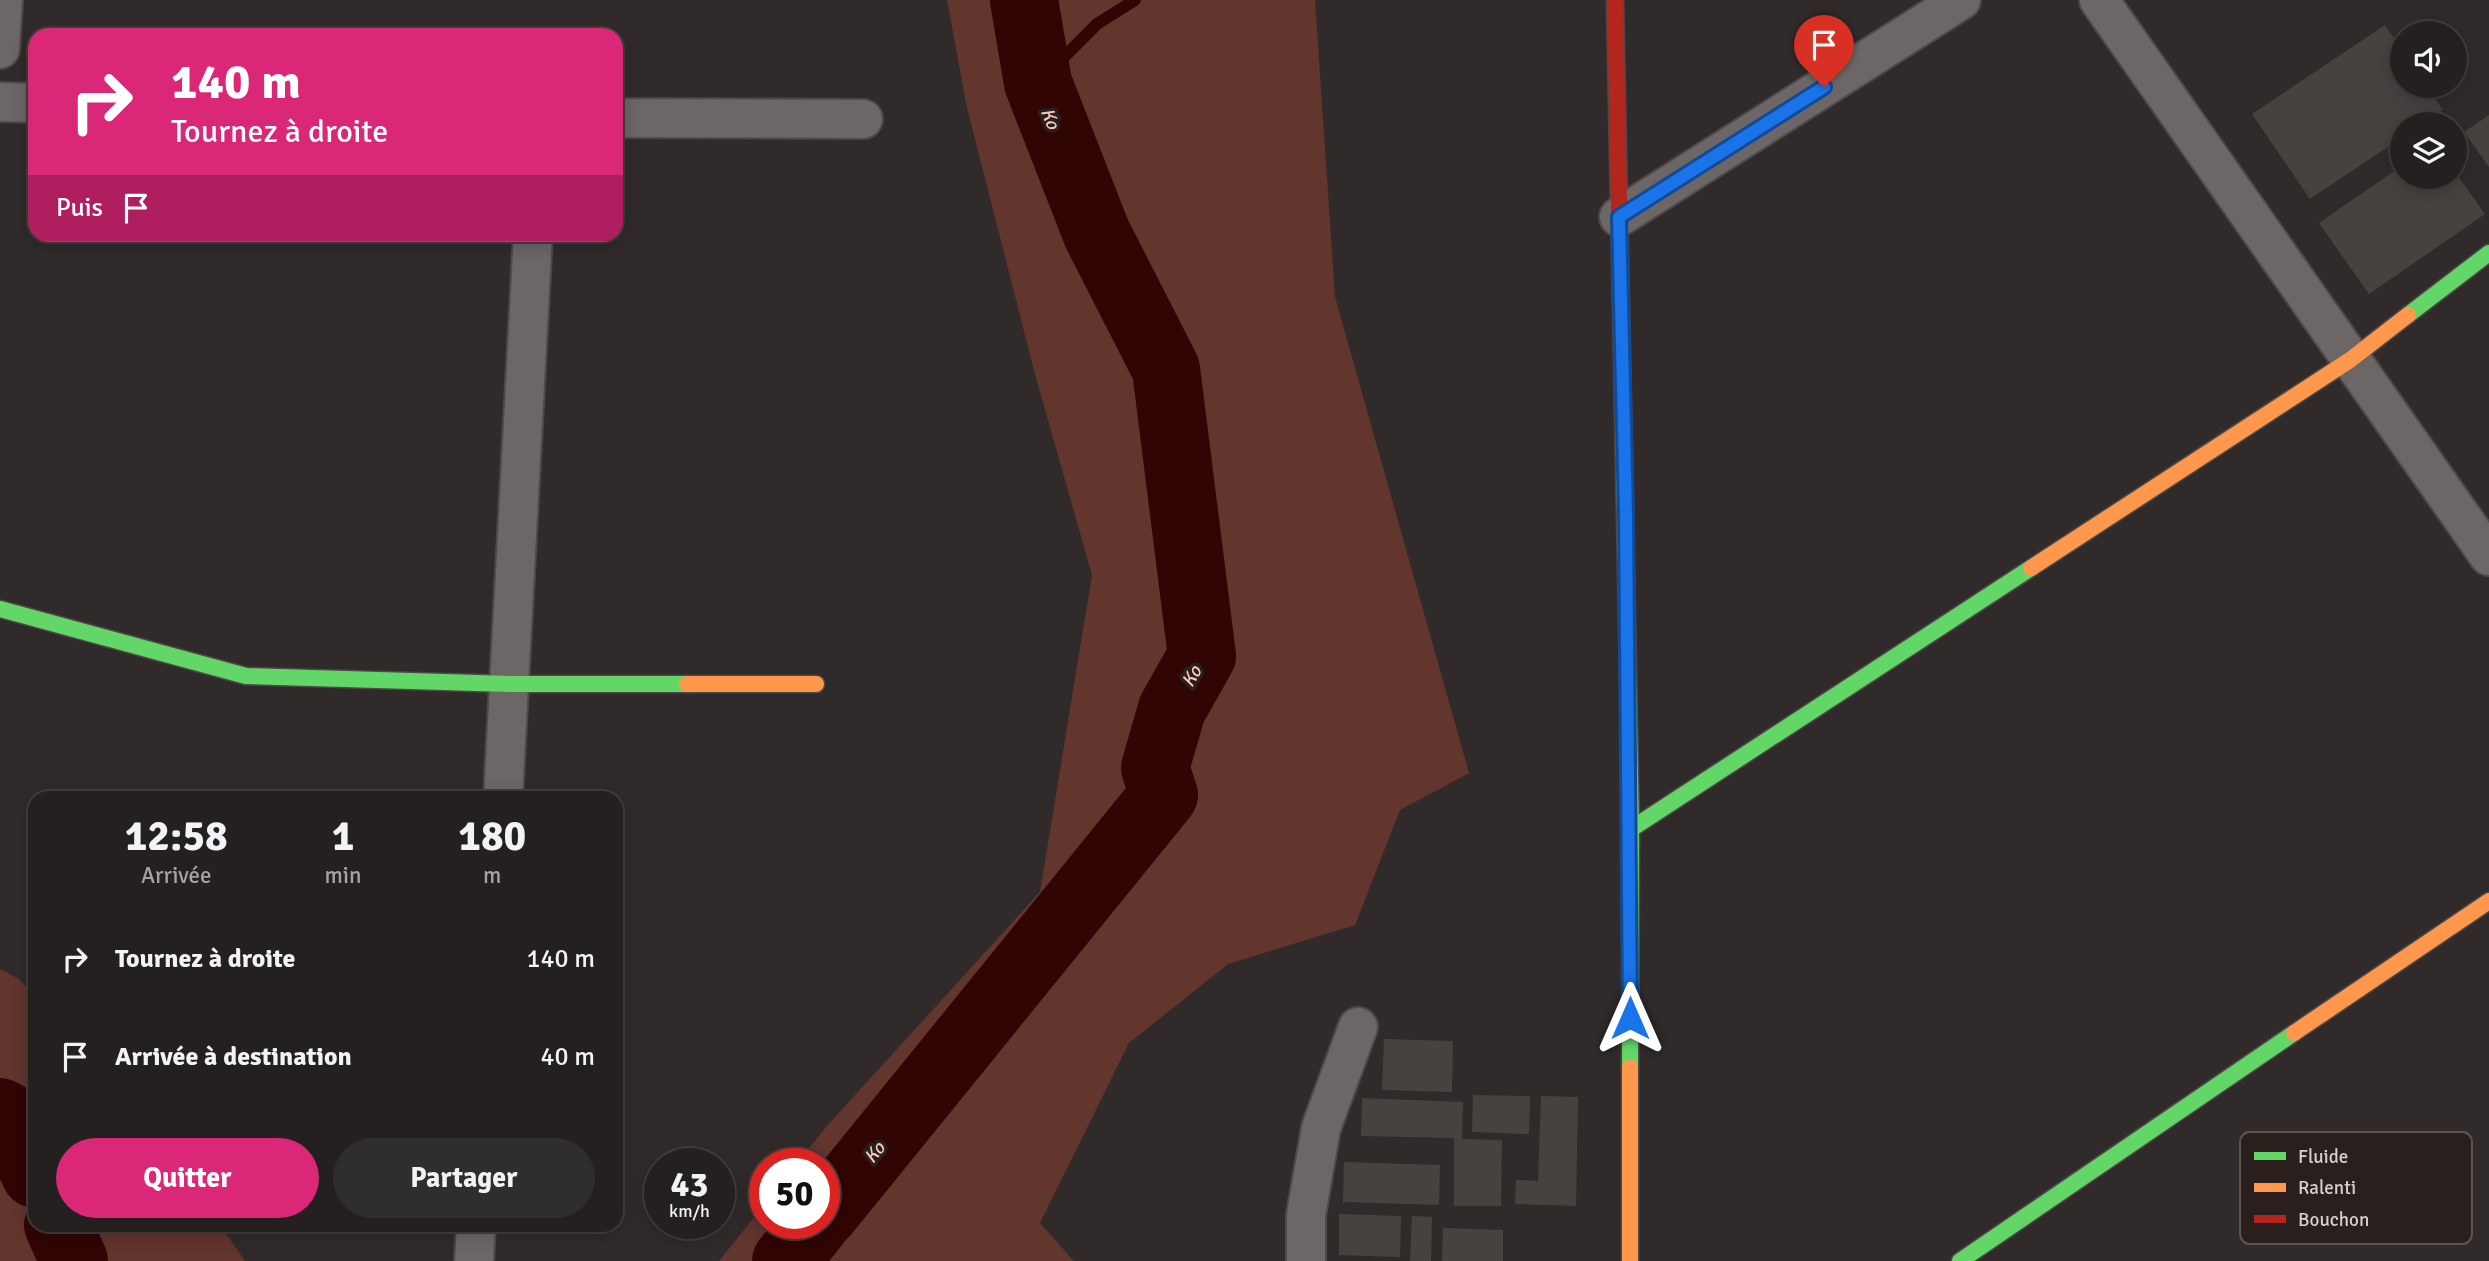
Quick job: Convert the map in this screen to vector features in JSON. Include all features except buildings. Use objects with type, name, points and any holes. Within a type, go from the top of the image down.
[{"type":"street","points":[[0,49],[3,0]]},
{"type":"street","points":[[1615,0],[1631,829],[1630,1261]]},
{"type":"street","points":[[1619,217],[1961,0]]},
{"type":"street","points":[[2099,0],[2489,556]]},
{"type":"street","points":[[0,102],[28,103]]},
{"type":"street","points":[[623,118],[863,119]]},
{"type":"street","points":[[503,791],[533,242]]},
{"type":"street","points":[[1631,829],[2350,360],[2489,253]]},
{"type":"street","points":[[0,609],[246,676],[510,684],[816,684]]},
{"type":"street","points":[[1960,1261],[2489,901]]},
{"type":"street","points":[[1306,1261],[1306,1215],[1321,1128],[1358,1027]]},
{"type":"street","points":[[474,1261],[476,1232]]},
{"type":"shaded area","points":[[947,0],[1315,0],[1335,297],[1469,773],[1400,810],[1355,925],[1228,964],[1129,1043],[1040,1223],[1074,1261],[719,1261],[749,1224],[749,1239],[840,1239],[840,1148],[809,1148],[1040,892],[1092,575],[1036,378],[967,108]]},
{"type":"shaded area","points":[[0,969],[19,979],[28,989],[28,1232],[225,1232],[245,1261],[0,1261]]},
{"type":"waterway","name":"Ko","points":[[840,1194],[1164,795],[1155,768],[1172,709],[1202,656],[1166,369],[1097,234],[1038,83],[1024,0]]},
{"type":"waterway","points":[[1038,83],[1097,24],[1135,0]]},
{"type":"waterway","name":"Ko","points":[[0,1112],[9,1117],[28,1159]]},
{"type":"waterway","name":"Ko","points":[[61,1232],[74,1261]]},
{"type":"waterway","name":"Ko","points":[[786,1261],[803,1239]]},
{"type":"traffic: fast","points":[[2408,315],[2489,253]]},
{"type":"traffic: fast","points":[[1623,410],[1631,829],[1630,1067]]},
{"type":"traffic: fast","points":[[1631,829],[2031,568]]},
{"type":"traffic: fast","points":[[0,609],[246,676],[510,684],[687,684]]},
{"type":"traffic: fast","points":[[1960,1261],[2294,1033]]},
{"type":"traffic: slow","points":[[2031,568],[2350,360],[2408,315]]},
{"type":"traffic: slow","points":[[687,684],[816,684]]},
{"type":"traffic: slow","points":[[2294,1033],[2489,901]]},
{"type":"traffic: slow","points":[[1630,1067],[1630,1261]]},
{"type":"traffic: jam","points":[[1615,0],[1623,410]]},
{"type":"route","points":[[1630,1018],[1631,829],[1619,217],[1824,87]]}]
